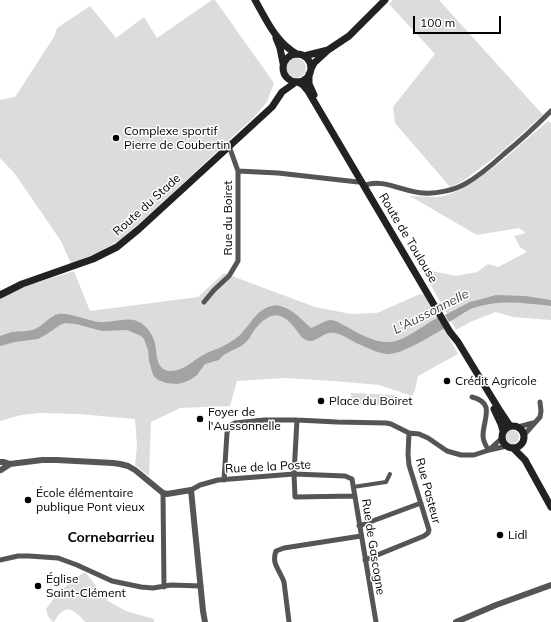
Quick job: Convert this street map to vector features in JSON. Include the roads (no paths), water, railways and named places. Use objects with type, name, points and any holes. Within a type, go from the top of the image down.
[{"type":"main road","points":[[255,0],[274,32],[288,49],[301,55],[310,63],[310,71]]},
{"type":"main road","points":[[274,32],[280,48],[284,74],[288,80],[297,82],[305,80],[314,63],[328,50],[349,36],[386,0]]},
{"type":"main road","points":[[283,63],[287,57],[294,54],[301,55],[328,50]]},
{"type":"main road","name":"Route de Toulouse","points":[[310,71],[309,84],[311,90],[356,172]]},
{"type":"main road","points":[[282,92],[284,74]]},
{"type":"main road","name":"Route de Toulouse","points":[[297,82],[303,85],[308,92],[437,310],[510,426]]},
{"type":"main road","name":"Route du Stade","points":[[0,295],[22,284],[93,259],[117,247],[139,229],[272,106],[282,92],[297,82]]},
{"type":"main road","name":"Route de Toulouse","points":[[451,333],[460,353],[496,413],[503,434]]},
{"type":"main road","points":[[510,447],[519,446],[524,440],[524,435],[518,427],[510,426],[506,428],[503,434],[503,441],[524,460],[551,507]]},
{"type":"main road","points":[[521,444],[551,500]]},
{"type":"street","points":[[238,171],[278,173],[368,184],[377,183],[424,194],[433,193],[456,188],[465,184],[491,166],[551,111]]},
{"type":"street","name":"Rue du Boiret","points":[[204,302],[229,276],[238,261],[238,171],[229,146]]},
{"type":"street","points":[[472,397],[479,399],[486,406],[487,415],[483,437],[489,450]]},
{"type":"street","points":[[524,435],[540,417],[540,402]]},
{"type":"street","points":[[224,480],[227,433],[229,426],[235,423],[264,420],[297,420],[386,423],[409,433],[424,436],[447,451],[461,455],[474,455],[489,450],[510,447]]},
{"type":"street","points":[[297,420],[294,474],[295,497],[355,496]]},
{"type":"street","points":[[518,427],[534,423]]},
{"type":"street","name":"Rue Pasteur","points":[[365,560],[428,533],[429,530],[409,465],[409,433]]},
{"type":"street","points":[[489,450],[497,443],[503,434]]},
{"type":"street","points":[[0,471],[0,462],[10,464],[44,460],[120,464],[135,470],[163,493],[167,494],[191,490],[205,622]]},
{"type":"street","points":[[0,471],[10,464]]},
{"type":"street","name":"Rue de la Poste","points":[[191,490],[200,485],[218,480],[294,474],[349,477]]},
{"type":"street","points":[[353,487],[386,482],[390,474]]},
{"type":"street","name":"Rue de Gascogne","points":[[349,477],[352,479],[376,622]]},
{"type":"street","points":[[163,493],[164,587]]},
{"type":"street","points":[[359,526],[421,503]]},
{"type":"street","points":[[289,622],[284,582],[276,567],[274,559],[276,551],[278,549],[361,536]]},
{"type":"street","points":[[0,560],[18,556],[58,558],[112,581],[141,587],[153,588],[171,585],[201,586]]},
{"type":"street","points":[[456,622],[496,605],[551,585]]},
{"type":"place","name":"Complexe sportif Pierre de Coubertin","points":[[116,138]]},
{"type":"place","name":"Crédit Agricole","points":[[447,381]]},
{"type":"place","name":"Place du Boiret","points":[[321,401]]},
{"type":"place","name":"Foyer de l'Aussonnelle","points":[[200,419]]},
{"type":"place","name":"École élémentaire publique Pont vieux","points":[[28,500]]},
{"type":"place","name":"Lidl","points":[[500,535]]},
{"type":"place","name":"Église Saint-Clément","points":[[38,586]]},
{"type":"district","name":"Cornebarrieu","points":[[111,538]]},
{"type":"water label","name":"L'Aussonnelle","points":[[431,312]]}]
